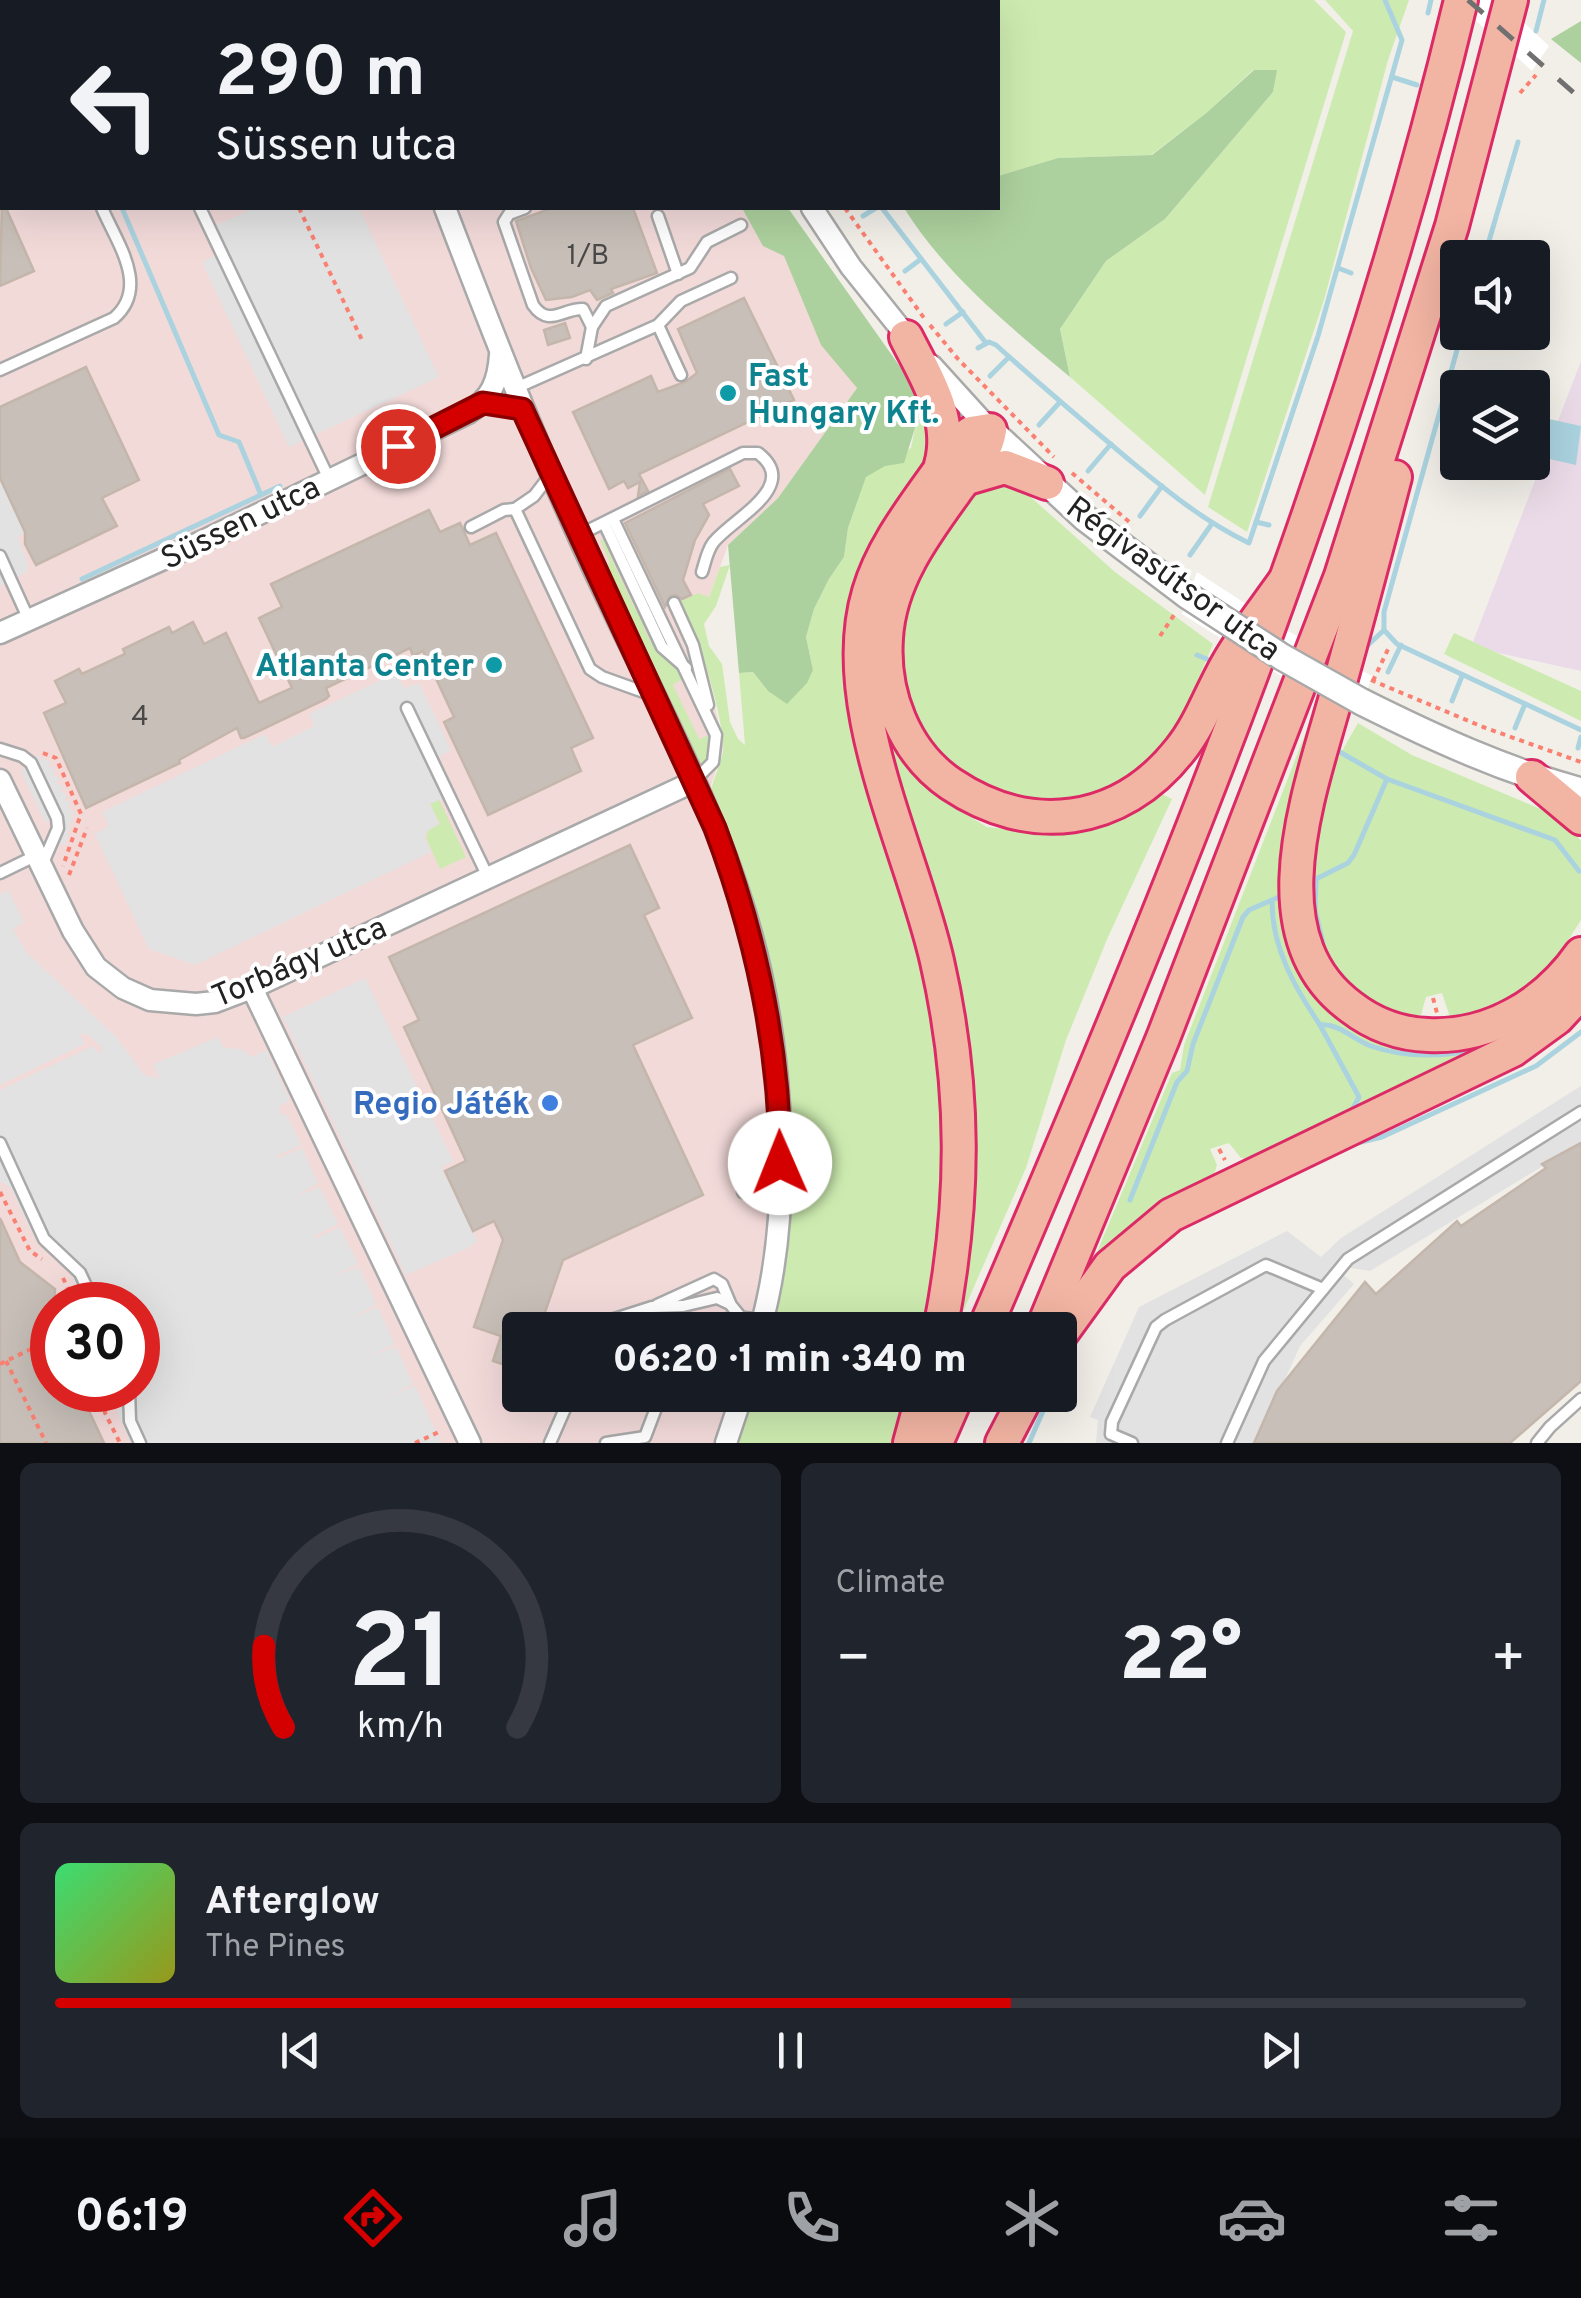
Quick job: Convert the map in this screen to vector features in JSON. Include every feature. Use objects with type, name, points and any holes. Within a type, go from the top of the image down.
[{"type":"highway","points":[[992,1312],[1116,1022],[1284,582],[1401,222],[1461,0]]},
{"type":"highway","points":[[1049,1312],[1163,1038],[1341,576],[1452,226],[1511,0]]},
{"type":"highway","points":[[906,337],[938,403],[951,477]]},
{"type":"highway","points":[[1401,393],[1406,436],[1303,826],[1296,896],[1299,929],[1322,980],[1341,1000],[1384,1027],[1412,1034],[1458,1035],[1507,1019],[1555,985],[1581,954]]},
{"type":"highway","points":[[990,430],[978,430],[963,438],[951,477],[900,579],[890,609],[885,662],[903,728],[920,754],[941,777],[994,808],[1054,818],[1084,814],[1130,795],[1153,779],[1181,749],[1227,664],[1284,582]]},
{"type":"highway","points":[[943,1312],[957,1234],[958,1087],[937,961],[871,733],[861,686],[860,651],[868,594],[880,561],[951,477],[1005,466],[1046,484]]},
{"type":"highway","points":[[1532,777],[1581,818]]},
{"type":"highway","points":[[1076,1312],[1110,1266],[1171,1216],[1207,1195],[1390,1112],[1513,1050],[1556,1018],[1581,992]]},
{"type":"highway","points":[[910,1443],[918,1412]]},
{"type":"highway","points":[[936,1443],[949,1412]]},
{"type":"highway","points":[[994,1443],[1007,1412]]},
{"type":"highway","points":[[1002,1443],[1018,1412]]},
{"type":"street","points":[[445,210],[518,399],[735,881],[758,958],[778,1102],[779,1196],[763,1312]]},
{"type":"street","name":"Régivasútsor utca","points":[[813,210],[851,267],[906,337],[990,430],[1182,604],[1282,657],[1369,688],[1450,746],[1581,791]]},
{"type":"street","points":[[483,403],[494,388],[500,353]]},
{"type":"street","name":"Süssen utca","points":[[0,633],[203,542],[483,403]]},
{"type":"street","name":"Torbágy utca","points":[[0,780],[72,932],[96,967],[123,988],[150,1000],[196,1004],[215,1002],[252,988],[693,782]]},
{"type":"street","points":[[252,988],[470,1443]]},
{"type":"street","points":[[726,1443],[736,1412]]},
{"type":"lane","points":[[0,370],[114,318],[125,308],[133,282],[103,210]]},
{"type":"lane","points":[[201,210],[329,479]]},
{"type":"lane","points":[[520,210],[504,222],[533,305],[549,318],[576,308],[583,310],[592,327]]},
{"type":"lane","points":[[658,216],[678,274]]},
{"type":"lane","points":[[586,359],[592,327],[599,314],[616,300],[690,268],[714,236],[741,225]]},
{"type":"lane","points":[[483,403],[518,399],[586,359],[658,325],[682,301],[731,278]]},
{"type":"lane","points":[[658,325],[680,375]]},
{"type":"lane","points":[[578,536],[752,451],[764,457],[772,473],[770,488],[713,544],[702,572]]},
{"type":"lane","points":[[471,526],[504,510],[516,509],[534,496],[552,473]]},
{"type":"lane","points":[[516,509],[590,669],[602,678],[652,695]]},
{"type":"lane","points":[[613,519],[634,522]]},
{"type":"lane","points":[[613,519],[662,647],[686,668],[716,734]]},
{"type":"lane","points":[[0,556],[29,620]]},
{"type":"lane","points":[[674,603],[694,645],[716,734],[714,762],[693,782]]},
{"type":"lane","points":[[407,708],[488,877]]},
{"type":"lane","points":[[0,749],[31,763],[58,818],[58,828],[38,862],[0,873]]},
{"type":"lane","points":[[1227,1443],[1264,1361],[1348,1259],[1581,1112]]},
{"type":"lane","points":[[0,1143],[44,1239],[80,1273],[84,1282]]},
{"type":"lane","points":[[743,1192],[779,1196]]},
{"type":"lane","points":[[1132,1443],[1111,1434],[1112,1422],[1156,1328],[1165,1320],[1266,1265],[1323,1289]]},
{"type":"lane","points":[[636,1312],[714,1279],[722,1284],[736,1312]]},
{"type":"lane","points":[[652,1307],[684,1306],[717,1298],[730,1304]]},
{"type":"lane","points":[[1537,1443],[1581,1399]]},
{"type":"lane","points":[[130,1412],[140,1443]]},
{"type":"lane","points":[[550,1443],[564,1412]]},
{"type":"lane","points":[[645,1437],[655,1412]]},
{"type":"lane","points":[[606,1443],[645,1437],[658,1443]]},
{"type":"path","points":[[1520,93],[1536,75]]},
{"type":"path","points":[[300,210],[362,340]]},
{"type":"path","points":[[846,210],[907,296],[958,359],[1042,445],[1138,528]]},
{"type":"path","points":[[1160,636],[1182,604]]},
{"type":"path","points":[[1390,646],[1369,688],[1581,762]]},
{"type":"path","points":[[68,879],[87,828]]},
{"type":"path","points":[[0,1364],[30,1350]]},
{"type":"path","points":[[6,1361],[46,1443]]},
{"type":"path","points":[[106,1412],[120,1443]]},
{"type":"path","points":[[415,1443],[459,1422]]},
{"type":"shaded area","points":[[0,210],[763,210],[857,388],[778,498],[728,545],[709,597],[681,601],[705,663],[724,746],[711,796],[752,904],[774,988],[780,1031],[769,1312],[502,1312],[502,1412],[744,1412],[734,1443],[0,1443]]},
{"type":"shaded area","points":[[250,210],[360,210],[439,377],[289,447],[202,262],[216,255],[204,231]]},
{"type":"shaded area","points":[[1581,361],[1581,671],[1471,647],[1535,480],[1550,480],[1550,442]]},
{"type":"shaded area","points":[[0,478],[25,532],[18,537],[28,565],[27,572],[0,586]]},
{"type":"shaded area","points":[[396,673],[404,688],[419,683],[451,750],[439,757],[456,793],[430,804],[439,824],[426,832],[431,852],[195,965],[149,949],[95,834],[109,826],[102,812],[265,734],[272,747],[314,726],[309,714]]},
{"type":"shaded area","points":[[9,746],[51,762],[49,767],[55,769],[57,784],[63,786],[61,792],[71,803],[68,808],[74,811],[65,845],[58,843],[56,847],[50,834],[52,820],[45,822],[21,771],[27,766],[15,759]]},
{"type":"shaded area","points":[[8,890],[24,922],[13,929],[26,952],[117,1038],[144,1075],[159,1078],[154,1064],[218,1037],[224,1048],[241,1049],[252,1057],[266,1050],[290,1100],[278,1107],[281,1114],[287,1115],[301,1145],[276,1159],[302,1148],[318,1183],[294,1197],[320,1187],[338,1224],[314,1239],[340,1227],[358,1264],[331,1277],[359,1267],[376,1304],[353,1318],[378,1307],[395,1344],[370,1356],[396,1347],[413,1384],[389,1396],[415,1386],[441,1443],[131,1443],[118,1412],[160,1412],[160,1282],[74,1282],[65,1263],[36,1241],[10,1187],[0,1181],[0,1090],[93,1046],[100,1055],[102,1048],[87,1034],[80,1034],[84,1044],[0,1085],[0,895]]},
{"type":"shaded area","points":[[365,978],[453,1161],[441,1167],[477,1241],[406,1275],[283,1017]]},
{"type":"shaded area","points":[[1581,1086],[1581,1143],[1370,1271],[1332,1265],[1354,1284],[1300,1346],[1256,1443],[1096,1443],[1098,1420],[1090,1417],[1139,1307],[1287,1231],[1321,1257],[1341,1238]]},
{"type":"green space","points":[[1000,0],[1314,0],[1346,32],[1205,495],[1070,377],[1060,329],[1106,261],[1165,219],[1273,92],[1276,70],[1253,70],[1205,114],[1151,155],[1058,158],[1000,175]]},
{"type":"green space","points":[[1325,0],[1409,0],[1388,60],[1324,300],[1247,532],[1208,507],[1353,31]]},
{"type":"green space","points":[[1581,21],[1581,63],[1551,39]]},
{"type":"green space","points":[[1254,70],[1277,70],[1273,92],[1165,219],[1106,261],[1060,329],[1070,377],[959,277],[905,210],[1000,210],[1000,175],[1058,158],[1152,155]]},
{"type":"green space","points":[[743,210],[789,210],[925,402],[928,412],[915,428],[904,463],[885,466],[866,477],[848,528],[844,557],[814,609],[806,637],[813,670],[807,683],[787,704],[768,691],[753,672],[739,673],[728,545],[778,498],[857,388],[821,345],[784,256],[763,246]]},
{"type":"green space","points":[[928,412],[932,455],[851,624],[941,1040],[950,1167],[934,1312],[769,1312],[780,1031],[761,941],[711,796],[723,750],[721,727],[707,671],[681,601],[698,593],[709,597],[720,567],[730,565],[716,606],[704,624],[709,646],[722,664],[730,722],[745,745],[739,673],[753,672],[768,691],[813,670],[806,637],[814,609],[844,557],[848,528],[866,476],[911,448],[915,429]]},
{"type":"green space","points":[[1015,483],[1115,572],[1213,644],[1176,733],[1117,792],[1044,808],[970,784],[928,742],[910,718],[895,634],[910,590],[938,533],[978,487]]},
{"type":"green space","points":[[606,539],[651,643],[684,678],[673,685],[699,739],[710,735],[709,758],[704,764],[695,762],[596,550],[596,544],[607,564],[610,563],[600,540]]},
{"type":"green space","points":[[1454,633],[1581,691],[1581,721],[1444,654]]},
{"type":"green space","points":[[1313,714],[1318,715],[1287,840],[1281,890],[1287,939],[1297,964],[1329,1007],[1373,1037],[1435,1052],[1494,1039],[1496,1045],[1250,1159],[1241,1158],[1229,1143],[1210,1149],[1217,1165],[1213,1178],[1100,1255],[1097,1252],[1172,1073],[1180,1070],[1184,1045]]},
{"type":"green space","points":[[1358,723],[1412,755],[1560,817],[1581,841],[1581,920],[1544,978],[1492,1013],[1451,1020],[1442,993],[1426,997],[1419,1022],[1370,1009],[1339,983],[1307,912],[1306,879],[1332,762]]},
{"type":"green space","points":[[893,745],[952,806],[987,827],[1056,835],[1118,821],[1162,794],[1172,799],[1108,937],[1066,1040],[1026,1168],[963,1312],[970,1068],[955,967],[892,756]]},
{"type":"green space","points":[[418,796],[439,799],[466,857],[440,869],[426,838],[428,830],[440,824],[430,804]]},
{"type":"green space","points":[[744,1412],[908,1412],[898,1443],[734,1443]]},
{"type":"water","points":[[1550,419],[1581,426],[1576,465],[1550,459]]},
{"type":"pier","points":[[1453,0],[1500,0],[1549,46],[1532,71]]},
{"type":"pier","points":[[1197,572],[1286,630],[1372,676],[1358,717],[1278,674],[1182,614]]},
{"type":"building","points":[[2,210],[7,210],[34,271],[0,286]]},
{"type":"building","points":[[546,210],[634,210],[657,273],[611,289],[613,293],[597,300],[590,290],[546,300],[516,221]]},
{"type":"building","name":"Fast Hungary Kft.","points":[[744,298],[794,400],[639,474],[648,491],[638,496],[640,482],[628,488],[624,481],[609,489],[573,412],[651,376],[658,392],[685,382],[697,373],[678,329]]},
{"type":"building","points":[[565,323],[570,338],[548,345],[544,330]]},
{"type":"building","points":[[86,367],[139,480],[102,498],[117,526],[36,565],[0,478],[0,407]]},
{"type":"building","points":[[730,469],[739,486],[703,504],[709,515],[695,540],[683,580],[691,595],[682,599],[670,596],[665,607],[625,523]]},
{"type":"building","name":"Atlanta Center","points":[[429,510],[440,532],[460,523],[470,545],[496,533],[593,738],[571,748],[581,771],[488,815],[444,722],[454,717],[423,651],[413,656],[410,648],[326,688],[326,699],[244,738],[237,728],[179,760],[180,763],[86,808],[44,713],[66,703],[55,681],[79,669],[82,674],[125,654],[123,649],[169,627],[172,633],[193,622],[204,644],[226,633],[259,703],[292,688],[259,618],[282,607],[271,584]]},
{"type":"building","name":"Regio Játék","points":[[630,845],[659,908],[644,915],[692,1018],[633,1045],[703,1195],[563,1260],[545,1312],[502,1312],[502,1364],[493,1361],[501,1336],[474,1327],[503,1240],[494,1221],[473,1231],[445,1171],[466,1161],[404,1027],[419,1020],[389,957]]},
{"type":"building","points":[[1581,1143],[1581,1381],[1510,1443],[1254,1443],[1277,1391],[1365,1282],[1376,1294],[1457,1221],[1461,1226],[1546,1168],[1542,1164]]},
{"type":"building","points":[[0,1218],[20,1262],[46,1282],[30,1282],[30,1412],[90,1412],[104,1443],[0,1443]]},
{"type":"waterway","points":[[978,348],[989,342],[996,345],[1171,493],[1249,543],[1318,336],[1402,40],[1385,0]]},
{"type":"waterway","points":[[1428,13],[1431,0]]},
{"type":"waterway","points":[[1536,31],[1544,0]]},
{"type":"waterway","points":[[1392,77],[1417,85]]},
{"type":"waterway","points":[[1489,240],[1518,142]]},
{"type":"waterway","points":[[123,210],[219,435],[239,442],[261,495]]},
{"type":"waterway","points":[[863,216],[873,210]]},
{"type":"waterway","points":[[884,210],[986,343]]},
{"type":"waterway","points":[[905,271],[921,259]]},
{"type":"waterway","points":[[1338,268],[1351,273]]},
{"type":"waterway","points":[[946,324],[963,312]]},
{"type":"waterway","points":[[1457,350],[1384,612],[1384,630],[1397,644],[1581,730]]},
{"type":"waterway","points":[[990,376],[1009,357]]},
{"type":"waterway","points":[[1039,425],[1060,402]]},
{"type":"waterway","points":[[1088,471],[1111,444]]},
{"type":"waterway","points":[[82,579],[280,486]]},
{"type":"waterway","points":[[1140,516],[1162,486]]},
{"type":"waterway","points":[[1256,522],[1269,525]]},
{"type":"waterway","points":[[1190,555],[1211,525]]},
{"type":"waterway","points":[[1367,646],[1384,630]]},
{"type":"waterway","points":[[1388,672],[1401,645]]},
{"type":"waterway","points":[[1197,655],[1214,662]]},
{"type":"waterway","points":[[1452,701],[1462,676]]},
{"type":"waterway","points":[[1515,728],[1525,704]]},
{"type":"waterway","points":[[1578,748],[1581,737]]},
{"type":"waterway","points":[[1341,738],[1338,751],[1387,779],[1555,840],[1579,871]]},
{"type":"waterway","points":[[1314,880],[1348,863],[1354,855],[1387,779]]},
{"type":"waterway","points":[[1316,879],[1315,910],[1323,943]]},
{"type":"waterway","points":[[1130,1200],[1177,1082],[1187,1071],[1193,1044],[1243,917],[1249,910],[1279,897]]},
{"type":"waterway","points":[[1272,902],[1276,935],[1287,967],[1320,1025],[1334,1027],[1371,1046],[1413,1055],[1482,1048]]},
{"type":"waterway","points":[[1320,1025],[1359,1097],[1352,1110]]},
{"type":"waterway","points":[[1357,1143],[1382,1137],[1536,1066],[1581,1032]]},
{"type":"waterway","points":[[1029,1443],[1043,1412]]},
{"type":"railway","points":[[1468,0],[1581,99]]},
{"type":"place","name":"Fast Hungary Kft.","points":[[728,393]]},
{"type":"place","name":"Atlanta Center","points":[[494,665]]},
{"type":"place","name":"Regio Játék","points":[[550,1103]]},
{"type":"route","points":[[398,446],[483,403],[522,409],[715,828],[735,881],[766,1000],[778,1102],[780,1163]]}]
